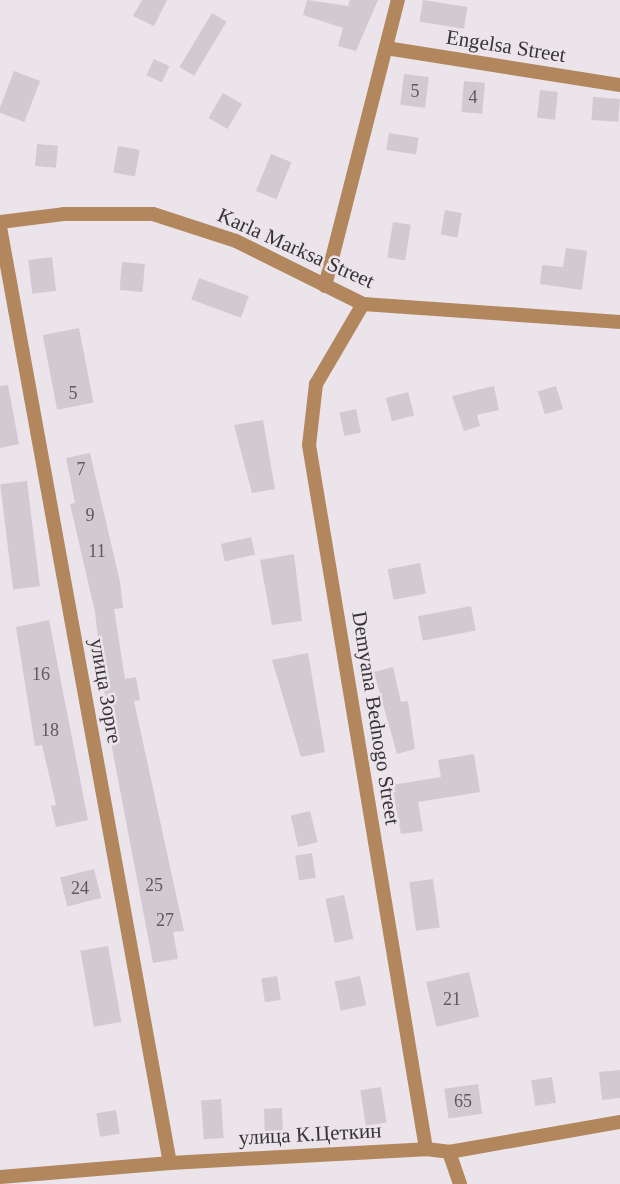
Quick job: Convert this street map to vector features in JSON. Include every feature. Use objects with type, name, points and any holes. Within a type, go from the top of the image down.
[{"type":"street","points":[[325,286],[398,0]]},
{"type":"street","name":"Engelsa Street","points":[[386,48],[620,85]]},
{"type":"street","name":"Karla Marksa Street","points":[[0,225],[64,214],[153,214],[236,241],[363,304],[620,322]]},
{"type":"street","name":"улица Зорге","points":[[0,225],[170,1163]]},
{"type":"street","name":"Demyana Bednogo Street","points":[[363,304],[316,384],[309,445],[426,1149]]},
{"type":"street","name":"улица К.Цеткин","points":[[0,1177],[170,1163],[426,1149],[449,1152],[620,1122]]},
{"type":"street","points":[[449,1152],[460,1184]]},
{"type":"building","points":[[142,0],[167,0],[154,26],[133,16]]},
{"type":"building","points":[[307,0],[348,6],[350,0],[378,0],[356,51],[338,46],[343,28],[303,15]]},
{"type":"building","points":[[423,0],[467,7],[464,29],[420,22]]},
{"type":"building","points":[[212,13],[227,22],[194,76],[180,67]]},
{"type":"building","points":[[154,59],[169,66],[162,82],[146,75]]},
{"type":"building","points":[[14,71],[40,81],[24,122],[0,113]]},
{"type":"building","points":[[404,74],[429,77],[425,108],[400,105]]},
{"type":"building","points":[[464,81],[485,83],[482,114],[461,112]]},
{"type":"building","points":[[540,90],[558,92],[555,120],[537,118]]},
{"type":"building","points":[[223,93],[242,104],[228,129],[208,118]]},
{"type":"building","points":[[593,97],[620,99],[618,122],[591,120]]},
{"type":"building","points":[[389,133],[419,138],[416,154],[386,150]]},
{"type":"building","points":[[37,144],[58,146],[56,168],[35,166]]},
{"type":"building","points":[[118,146],[140,150],[135,176],[113,173]]},
{"type":"building","points":[[271,154],[291,162],[276,199],[256,191]]},
{"type":"building","points":[[445,210],[462,213],[457,238],[441,235]]},
{"type":"building","points":[[393,222],[411,225],[405,260],[387,258]]},
{"type":"building","points":[[566,248],[587,251],[582,290],[540,284],[542,265],[563,267]]},
{"type":"building","points":[[52,257],[56,291],[32,294],[28,260]]},
{"type":"building","points":[[122,262],[145,264],[142,292],[120,290]]},
{"type":"building","points":[[199,278],[249,296],[241,318],[191,300]]},
{"type":"building","points":[[79,328],[94,403],[57,410],[43,335]]},
{"type":"building","points":[[8,385],[19,444],[0,448],[0,386]]},
{"type":"building","points":[[494,386],[499,410],[477,415],[480,426],[464,431],[452,396]]},
{"type":"building","points":[[556,386],[563,409],[545,415],[538,392]]},
{"type":"building","points":[[408,392],[414,415],[392,421],[386,398]]},
{"type":"building","points":[[356,409],[361,432],[344,436],[339,413]]},
{"type":"building","points":[[263,420],[275,489],[252,493],[234,425]]},
{"type":"building","points":[[90,453],[120,582],[123,608],[114,609],[125,679],[136,677],[140,700],[134,701],[184,931],[173,932],[178,959],[153,963],[109,732],[95,612],[70,504],[75,503],[66,458]]},
{"type":"building","points":[[27,481],[40,586],[13,590],[0,484]]},
{"type":"building","points":[[251,537],[255,555],[225,562],[221,544]]},
{"type":"building","points":[[294,554],[302,621],[272,625],[260,560]]},
{"type":"building","points":[[420,563],[426,593],[394,600],[388,569]]},
{"type":"building","points":[[471,606],[476,631],[423,641],[418,616]]},
{"type":"building","points":[[49,620],[88,820],[56,827],[51,806],[56,805],[42,745],[35,746],[16,627]]},
{"type":"building","points":[[308,653],[325,752],[301,757],[272,660]]},
{"type":"building","points":[[393,667],[401,702],[408,701],[415,749],[397,754],[374,672]]},
{"type":"building","points":[[474,754],[480,792],[418,802],[423,831],[401,834],[392,785],[441,777],[438,760]]},
{"type":"building","points":[[310,811],[318,842],[298,847],[291,816]]},
{"type":"building","points":[[312,853],[316,878],[299,880],[295,856]]},
{"type":"building","points":[[94,869],[101,898],[67,907],[60,877]]},
{"type":"building","points":[[433,879],[440,928],[416,931],[409,882]]},
{"type":"building","points":[[344,895],[353,939],[335,943],[325,899]]},
{"type":"building","points":[[108,946],[121,1022],[94,1027],[80,951]]},
{"type":"building","points":[[469,972],[479,1017],[436,1027],[426,982]]},
{"type":"building","points":[[277,976],[281,1000],[265,1002],[261,979]]},
{"type":"building","points":[[360,976],[366,1005],[341,1011],[335,981]]},
{"type":"building","points":[[620,1070],[620,1098],[602,1100],[599,1072]]},
{"type":"building","points":[[552,1077],[556,1103],[535,1106],[531,1080]]},
{"type":"building","points":[[478,1084],[482,1114],[449,1118],[444,1089]]},
{"type":"building","points":[[381,1087],[387,1123],[366,1126],[360,1090]]},
{"type":"building","points":[[221,1099],[224,1138],[204,1139],[201,1100]]},
{"type":"building","points":[[282,1108],[283,1133],[265,1134],[264,1109]]},
{"type":"building","points":[[116,1110],[120,1134],[100,1137],[96,1113]]}]
